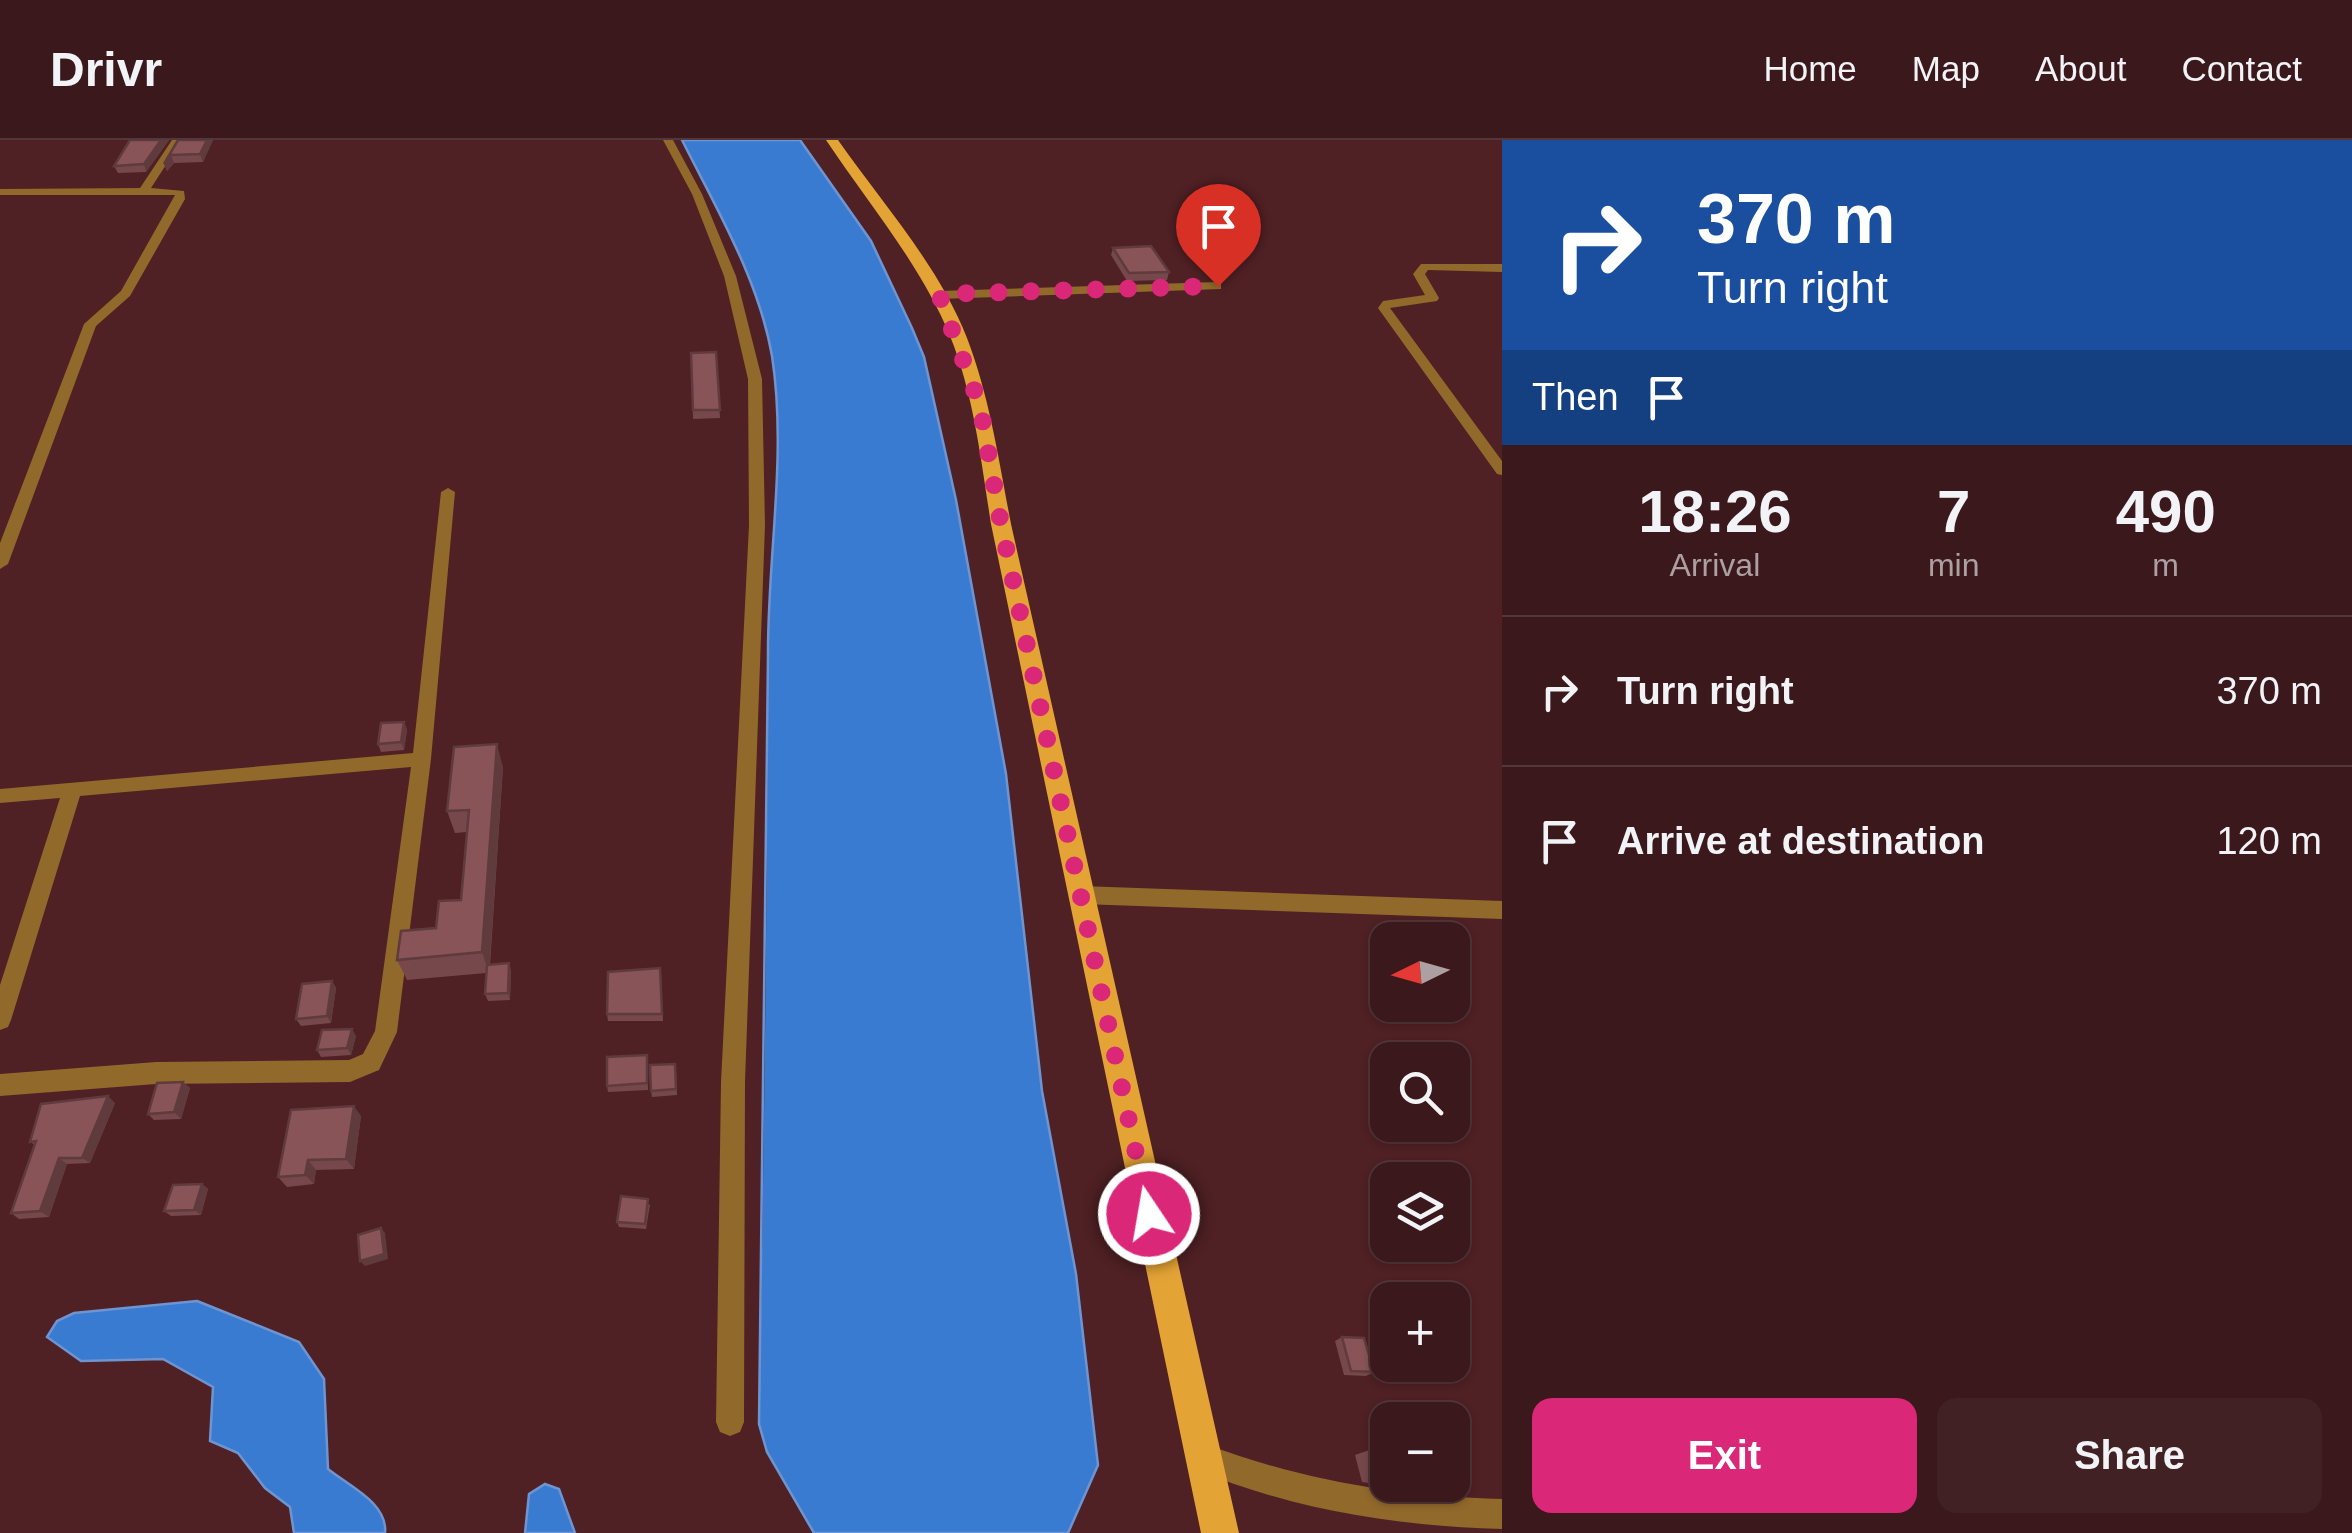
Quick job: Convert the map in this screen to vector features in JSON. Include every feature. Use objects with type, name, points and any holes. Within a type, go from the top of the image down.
[{"type":"main road","points":[[832,140],[939,294],[980,406],[1080,895],[1218,1522]]},
{"type":"street","points":[[143,192],[177,140]]},
{"type":"street","points":[[668,140],[697,194],[730,276],[755,378],[757,525],[733,1082],[730,1422]]},
{"type":"street","points":[[0,192],[180,193],[126,293],[90,324],[0,564]]},
{"type":"street","points":[[1502,268],[1425,266],[1419,274],[1433,298],[1387,304],[1384,308],[1502,471]]},
{"type":"street","points":[[939,294],[1218,286]]},
{"type":"street","points":[[0,1085],[156,1073],[350,1071],[371,1062],[386,1032],[422,759],[448,492]]},
{"type":"street","points":[[0,796],[422,759]]},
{"type":"street","points":[[0,1020],[72,790]]},
{"type":"street","points":[[1080,895],[1502,910]]},
{"type":"street","points":[[1205,1459],[1278,1488],[1332,1501],[1415,1512],[1502,1514]]},
{"type":"water","points":[[682,140],[800,140],[871,241],[924,357],[956,500],[1006,774],[1042,1091],[1076,1274],[1098,1465],[1068,1533],[814,1533],[767,1452],[759,1424],[768,651],[777,466],[776,393],[772,356],[757,300],[735,245]]},
{"type":"water","points":[[197,1301],[299,1342],[324,1379],[328,1469],[374,1504],[385,1533],[294,1533],[290,1507],[265,1488],[238,1453],[210,1441],[213,1387],[163,1359],[81,1361],[47,1337],[57,1321],[74,1313]]},
{"type":"water","points":[[545,1484],[559,1489],[575,1533],[525,1533],[529,1494]]},
{"type":"building","points":[[130,140],[161,140],[144,164],[114,166]]},
{"type":"building","points":[[178,140],[207,140],[200,154],[171,155],[164,164]]},
{"type":"building","points":[[1151,246],[1169,272],[1129,273],[1113,248]]},
{"type":"building","points":[[716,352],[720,410],[693,410],[691,353]]},
{"type":"building","points":[[404,722],[401,742],[378,744],[381,723]]},
{"type":"building","points":[[497,744],[482,952],[397,960],[401,931],[436,928],[439,901],[461,900],[469,810],[447,811],[454,747]]},
{"type":"building","points":[[509,963],[508,993],[485,994],[487,965]]},
{"type":"building","points":[[660,968],[662,1014],[607,1014],[608,972]]},
{"type":"building","points":[[332,981],[327,1016],[296,1019],[302,984]]},
{"type":"building","points":[[352,1029],[347,1048],[317,1050],[322,1030]]},
{"type":"building","points":[[647,1055],[647,1083],[607,1086],[607,1057]]},
{"type":"building","points":[[675,1064],[676,1089],[651,1091],[650,1065]]},
{"type":"building","points":[[183,1082],[174,1112],[148,1114],[157,1083]]},
{"type":"building","points":[[108,1096],[82,1158],[59,1158],[40,1211],[11,1213],[36,1141],[30,1142],[41,1104]]},
{"type":"building","points":[[354,1106],[346,1159],[308,1160],[305,1175],[278,1177],[291,1110]]},
{"type":"building","points":[[202,1184],[194,1210],[164,1211],[173,1185]]},
{"type":"building","points":[[621,1196],[648,1199],[645,1224],[617,1222]]},
{"type":"building","points":[[381,1228],[384,1254],[360,1261],[358,1235]]},
{"type":"building","points":[[1342,1337],[1364,1338],[1370,1372],[1351,1371]]},
{"type":"route","points":[[1149,1214],[1001,524],[980,406],[959,338],[939,294],[1218,286]]}]
